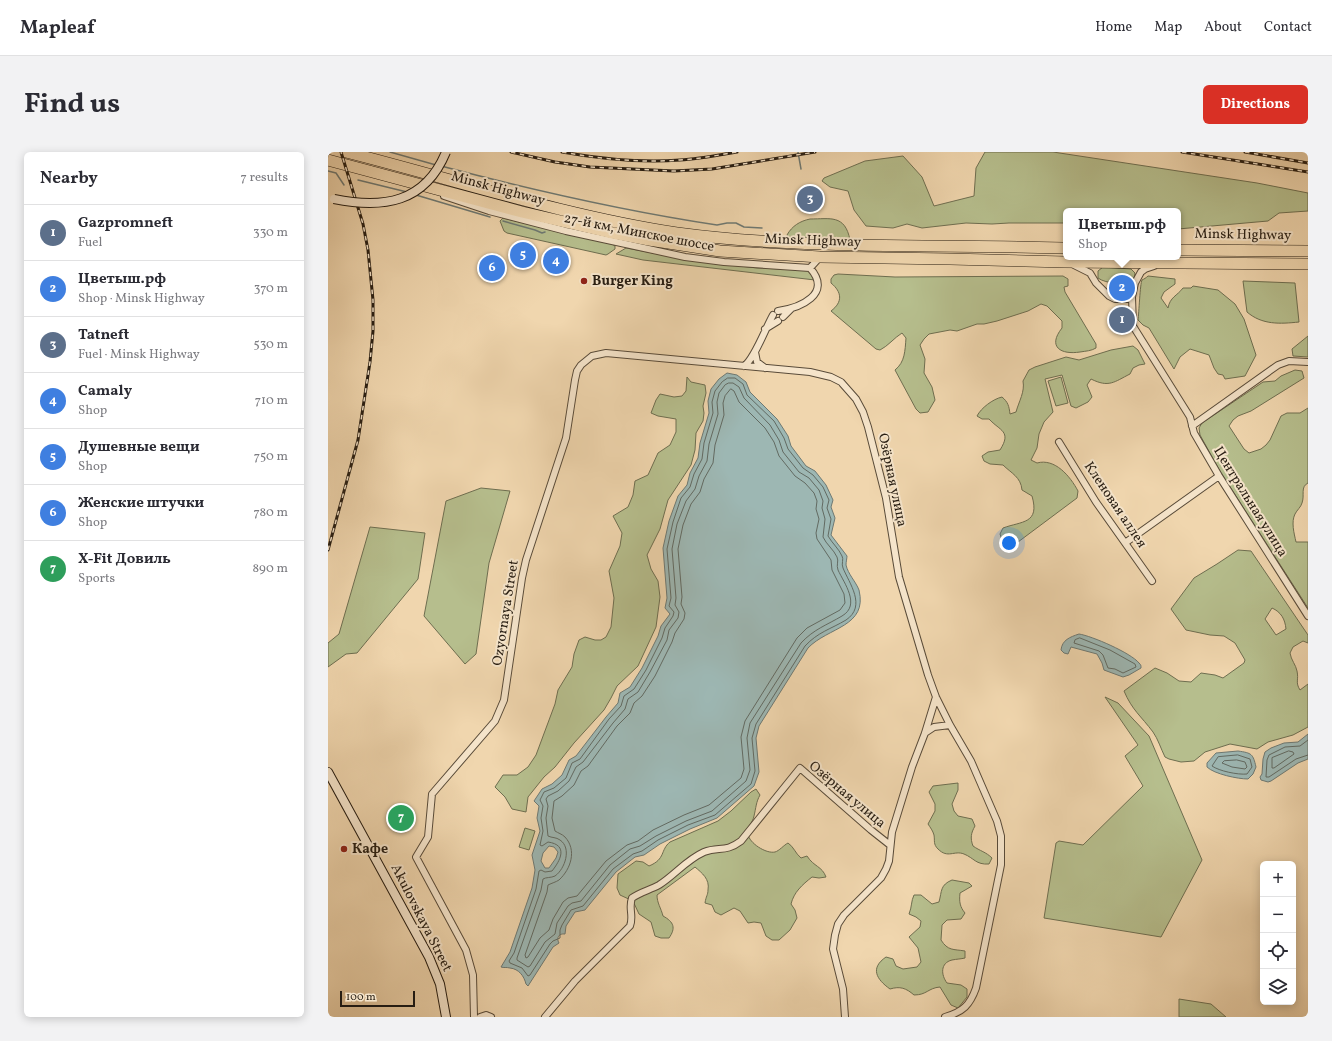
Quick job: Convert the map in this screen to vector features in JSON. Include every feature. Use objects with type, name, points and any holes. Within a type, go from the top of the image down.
[{"type":"highway","name":"Minsk Highway","points":[[346,152],[492,192],[589,216],[642,227],[677,232],[762,242],[815,245],[1063,248]]},
{"type":"highway","name":"Minsk Highway","points":[[328,160],[488,203],[608,232],[656,242],[720,251],[820,257],[1065,262],[1308,264]]},
{"type":"highway","name":"Minsk Highway","points":[[1181,250],[1308,251]]},
{"type":"street","points":[[328,197],[349,202],[370,204],[393,201],[406,197],[427,183],[439,167],[446,152]]},
{"type":"street","name":"27-й км, Минское шоссе","points":[[408,181],[454,200],[489,211],[566,231],[670,254],[724,262],[810,268]]},
{"type":"street","points":[[744,366],[747,364],[755,351],[765,329],[776,313],[800,306],[811,299],[818,289],[818,281],[815,273],[810,268],[820,257]]},
{"type":"street","points":[[1065,262],[1082,268],[1090,273],[1096,283],[1109,296],[1115,299],[1132,300],[1135,283],[1138,276],[1145,269],[1163,263]]},
{"type":"street","name":"Центральная улица","points":[[1132,300],[1132,321],[1135,331],[1190,417],[1194,433],[1218,476],[1308,616]]},
{"type":"street","points":[[765,329],[781,319],[791,309]]},
{"type":"street","points":[[755,351],[757,362],[765,368]]},
{"type":"street","name":"Ozyornaya Street","points":[[474,1017],[473,975],[466,950],[416,857],[428,837],[432,794],[495,720],[504,700],[522,578],[526,560],[566,438],[577,371],[581,365],[592,356],[606,353],[765,368]]},
{"type":"street","points":[[1192,426],[1278,365],[1289,361],[1308,362]]},
{"type":"street","name":"Озёрная улица","points":[[765,368],[810,372],[831,377],[841,382],[848,389],[856,399],[863,412],[886,498],[899,578],[936,697],[950,725],[971,760],[997,821],[1001,836],[1001,865],[976,988],[972,998],[964,1008],[957,1014],[945,1017]]},
{"type":"street","name":"Кленовая аллея","points":[[1059,442],[1096,502],[1152,581]]},
{"type":"street","points":[[1125,543],[1218,476]]},
{"type":"street","name":"Озёрная улица","points":[[845,1017],[843,989],[833,949],[838,924],[844,915],[881,878],[886,869],[889,860],[890,845],[910,774],[936,697]]},
{"type":"street","points":[[925,732],[934,727],[950,725]]},
{"type":"street","name":"Озёрная улица","points":[[545,1017],[574,981],[630,926],[632,917],[630,907],[632,898],[639,893],[659,885],[689,860],[706,852],[734,847],[741,841],[800,768],[890,845]]},
{"type":"street","name":"Akulovskaya Street","points":[[328,772],[429,957],[440,984],[446,1017]]},
{"type":"street","points":[[473,1008],[481,1016],[486,1015],[491,1017]]},
{"type":"green space","points":[[985,152],[1053,152],[1257,183],[1308,193],[1308,211],[1279,213],[1268,221],[1181,229],[1181,208],[1063,208],[1063,223],[966,223],[922,228],[907,224],[893,228],[866,226],[854,210],[848,191],[830,187],[822,181],[824,178],[865,161],[903,156],[922,177],[934,206],[974,196],[976,168]]},
{"type":"green space","points":[[503,218],[612,244],[615,246],[615,249],[606,255],[507,233],[504,231],[500,221]]},
{"type":"green space","points":[[810,219],[830,219],[840,222],[848,232],[850,240],[788,237],[787,235],[794,227],[803,221]]},
{"type":"green space","points":[[626,248],[696,261],[757,268],[806,270],[809,271],[815,280],[643,260],[616,254]]},
{"type":"green space","points":[[1103,267],[1131,269],[1135,273],[1134,279],[1121,283],[1106,282],[1098,278],[1098,271]]},
{"type":"green space","points":[[834,275],[895,277],[1063,276],[1068,279],[1068,286],[1064,287],[1065,292],[1096,344],[1096,348],[1088,351],[1073,353],[1062,351],[1058,348],[1056,345],[1056,340],[1062,328],[1062,321],[1047,306],[1041,304],[1028,311],[997,321],[977,324],[957,331],[950,330],[929,334],[920,345],[925,359],[924,373],[932,387],[935,400],[928,412],[920,413],[916,409],[895,370],[903,360],[906,338],[902,333],[880,350],[876,349],[831,311],[838,304],[840,297],[835,286],[831,283],[831,279]]},
{"type":"green space","points":[[1148,276],[1175,279],[1175,284],[1164,292],[1161,298],[1168,308],[1172,299],[1183,288],[1191,288],[1193,286],[1218,290],[1235,304],[1244,319],[1256,355],[1245,376],[1225,379],[1223,375],[1218,374],[1214,368],[1209,355],[1190,349],[1180,357],[1174,369],[1149,328],[1138,320],[1141,283],[1142,280]]},
{"type":"green space","points":[[1243,281],[1295,283],[1299,322],[1272,323],[1259,319],[1247,312]]},
{"type":"green space","points":[[1308,336],[1308,357],[1293,356],[1292,349]]},
{"type":"green space","points":[[1133,346],[1138,350],[1145,364],[1133,368],[1130,374],[1111,383],[1097,382],[1091,379],[1087,385],[1092,397],[1088,402],[1076,408],[1071,406],[1062,375],[1045,379],[1053,412],[1044,422],[1039,434],[1037,448],[1031,460],[1037,463],[1050,463],[1066,474],[1078,491],[1077,498],[1010,548],[1004,546],[1000,534],[1003,528],[1028,520],[1034,512],[1034,505],[1032,496],[1022,490],[1018,478],[1003,465],[990,464],[984,461],[982,456],[988,452],[1000,450],[1005,439],[1005,435],[989,419],[982,419],[977,416],[984,407],[1002,397],[1008,404],[1010,414],[1016,412],[1022,393],[1023,381],[1029,370],[1035,367],[1066,357],[1079,360],[1111,350]]},
{"type":"green space","points":[[1295,370],[1302,371],[1304,378],[1251,411],[1238,416],[1229,426],[1244,449],[1249,453],[1261,449],[1266,445],[1270,440],[1281,416],[1287,413],[1300,413],[1308,408],[1308,483],[1303,489],[1303,500],[1301,506],[1295,514],[1293,524],[1296,542],[1308,542],[1308,608],[1221,473],[1200,435],[1199,428],[1202,423],[1263,382],[1275,381],[1281,376]]},
{"type":"green space","points":[[687,377],[691,382],[705,385],[706,393],[703,406],[704,413],[703,421],[696,433],[695,450],[691,465],[668,500],[660,529],[647,555],[651,569],[658,581],[660,597],[656,627],[638,666],[617,686],[604,710],[528,797],[526,812],[512,809],[505,797],[495,787],[503,775],[517,775],[528,767],[536,755],[555,704],[558,690],[572,667],[574,654],[579,640],[585,637],[601,640],[606,637],[611,627],[614,598],[609,571],[620,546],[622,533],[613,516],[628,507],[633,495],[635,481],[648,475],[658,453],[670,445],[676,432],[676,419],[658,416],[651,413],[660,394],[674,397],[682,396],[686,391]]},
{"type":"green space","points":[[1061,377],[1068,403],[1056,406],[1048,381]]},
{"type":"green space","points":[[481,488],[510,491],[489,563],[476,654],[465,664],[424,616],[446,501]]},
{"type":"green space","points":[[370,527],[425,533],[418,579],[357,653],[346,654],[328,667],[328,643],[339,634]]},
{"type":"green space","points":[[1238,550],[1251,551],[1308,635],[1308,643],[1303,641],[1293,647],[1290,653],[1296,669],[1300,690],[1308,684],[1308,727],[1293,735],[1268,742],[1257,749],[1230,744],[1205,752],[1194,761],[1181,762],[1165,757],[1155,735],[1134,708],[1124,691],[1155,668],[1167,673],[1179,681],[1191,682],[1201,673],[1223,678],[1244,663],[1245,660],[1235,643],[1224,636],[1186,630],[1171,609],[1194,578]],"holes":[[[1272,608],[1282,616],[1285,622],[1286,629],[1276,635],[1265,619]]]},
{"type":"green space","points":[[1105,697],[1118,703],[1149,736],[1202,860],[1161,937],[1044,918],[1056,843],[1059,841],[1083,845],[1143,786],[1125,756],[1138,745]]},
{"type":"green space","points":[[958,783],[958,790],[952,804],[954,811],[958,816],[972,819],[975,826],[971,836],[973,846],[992,858],[989,864],[978,862],[964,854],[948,854],[942,852],[935,846],[934,834],[928,824],[935,811],[935,804],[929,792],[933,786]]},
{"type":"green space","points":[[756,789],[760,795],[748,829],[748,834],[751,841],[763,850],[771,852],[777,851],[788,843],[801,858],[807,856],[824,873],[826,877],[812,877],[796,892],[791,904],[795,910],[797,918],[790,930],[779,940],[772,940],[766,936],[761,923],[748,923],[740,911],[734,908],[721,915],[715,912],[712,905],[705,903],[708,893],[707,879],[695,867],[657,895],[658,903],[663,916],[672,923],[673,931],[669,938],[655,936],[651,922],[639,914],[633,901],[620,895],[617,888],[618,874],[636,861],[643,862],[649,866],[654,863],[658,860],[670,842],[718,821]]},
{"type":"green space","points":[[525,828],[535,831],[529,850],[519,847]]},
{"type":"green space","points":[[952,880],[969,883],[972,886],[960,893],[960,904],[965,913],[961,919],[947,920],[942,925],[941,940],[944,944],[951,949],[965,951],[965,958],[948,962],[945,964],[943,970],[947,983],[961,985],[967,989],[967,997],[958,1008],[951,1005],[940,987],[922,994],[914,995],[903,988],[890,989],[881,981],[877,973],[878,965],[886,957],[893,959],[896,966],[903,969],[917,967],[921,962],[918,948],[909,937],[920,927],[921,921],[909,914],[913,897],[914,895],[921,895],[932,904],[939,902],[943,886]]},
{"type":"green space","points":[[1179,999],[1211,1004],[1226,1017],[1179,1017]]},
{"type":"water","points":[[727,373],[737,375],[746,382],[750,392],[777,419],[788,436],[791,446],[806,466],[815,471],[826,485],[833,500],[831,507],[835,518],[831,535],[847,556],[847,568],[859,590],[860,602],[858,612],[844,625],[816,641],[808,648],[759,726],[756,738],[759,772],[754,786],[717,818],[660,844],[644,855],[635,857],[616,872],[585,910],[575,912],[566,926],[565,934],[561,934],[559,936],[559,943],[553,947],[528,986],[518,971],[501,967],[510,952],[532,888],[535,870],[532,855],[540,831],[537,818],[539,806],[534,801],[542,789],[552,784],[562,775],[569,760],[576,756],[618,703],[620,693],[630,687],[642,668],[658,636],[661,626],[670,614],[665,608],[667,598],[663,548],[669,521],[678,496],[687,485],[690,473],[698,458],[700,443],[709,413],[708,401],[711,389],[719,379]],"holes":[[[549,846],[554,847],[558,852],[556,858],[549,868],[545,868],[541,861],[543,853]]]},
{"type":"water","points":[[1079,634],[1102,641],[1120,650],[1135,659],[1141,665],[1141,668],[1123,677],[1104,670],[1097,654],[1071,647],[1068,654],[1064,653],[1061,650],[1065,641]]},
{"type":"water","points":[[1308,734],[1308,759],[1298,763],[1271,781],[1268,782],[1261,780],[1260,777],[1262,774],[1265,752],[1284,743],[1298,742]]},
{"type":"water","points":[[1238,751],[1251,755],[1254,759],[1256,767],[1253,774],[1248,779],[1226,776],[1210,770],[1207,767],[1207,763],[1216,753]]},
{"type":"waterway","points":[[390,152],[436,165]]},
{"type":"waterway","points":[[798,152],[801,169]]},
{"type":"waterway","points":[[441,166],[544,192],[613,207],[717,225],[736,223],[744,227],[762,228]]},
{"type":"waterway","points":[[328,171],[336,173],[344,185]]},
{"type":"waterway","points":[[358,180],[407,192]]},
{"type":"waterway","points":[[416,195],[490,217]]},
{"type":"waterway","points":[[503,221],[542,233],[545,232]]},
{"type":"railway","points":[[328,550],[358,440],[370,362],[373,331],[373,300],[368,250],[363,224],[341,152]]},
{"type":"railway","points":[[511,152],[555,162],[590,167],[674,171],[712,169],[815,152]]},
{"type":"railway","points":[[562,152],[591,157],[635,161],[694,159],[737,152]]},
{"type":"railway","points":[[1182,152],[1308,172]]},
{"type":"railway","points":[[1245,152],[1308,163]]},
{"type":"place","name":"Tatneft","points":[[810,199]]},
{"type":"place","name":"Душевные вещи","points":[[523,255]]},
{"type":"place","name":"Camaly","points":[[556,261]]},
{"type":"place","name":"Женские штучки","points":[[492,268]]},
{"type":"place","name":"Burger King","points":[[584,281]]},
{"type":"place","name":"Цветыш.рф","points":[[1122,288]]},
{"type":"place","name":"Gazpromneft","points":[[1122,320]]},
{"type":"place","name":"X-Fit Довиль","points":[[401,818]]},
{"type":"place","name":"Кафе","points":[[344,849]]}]
